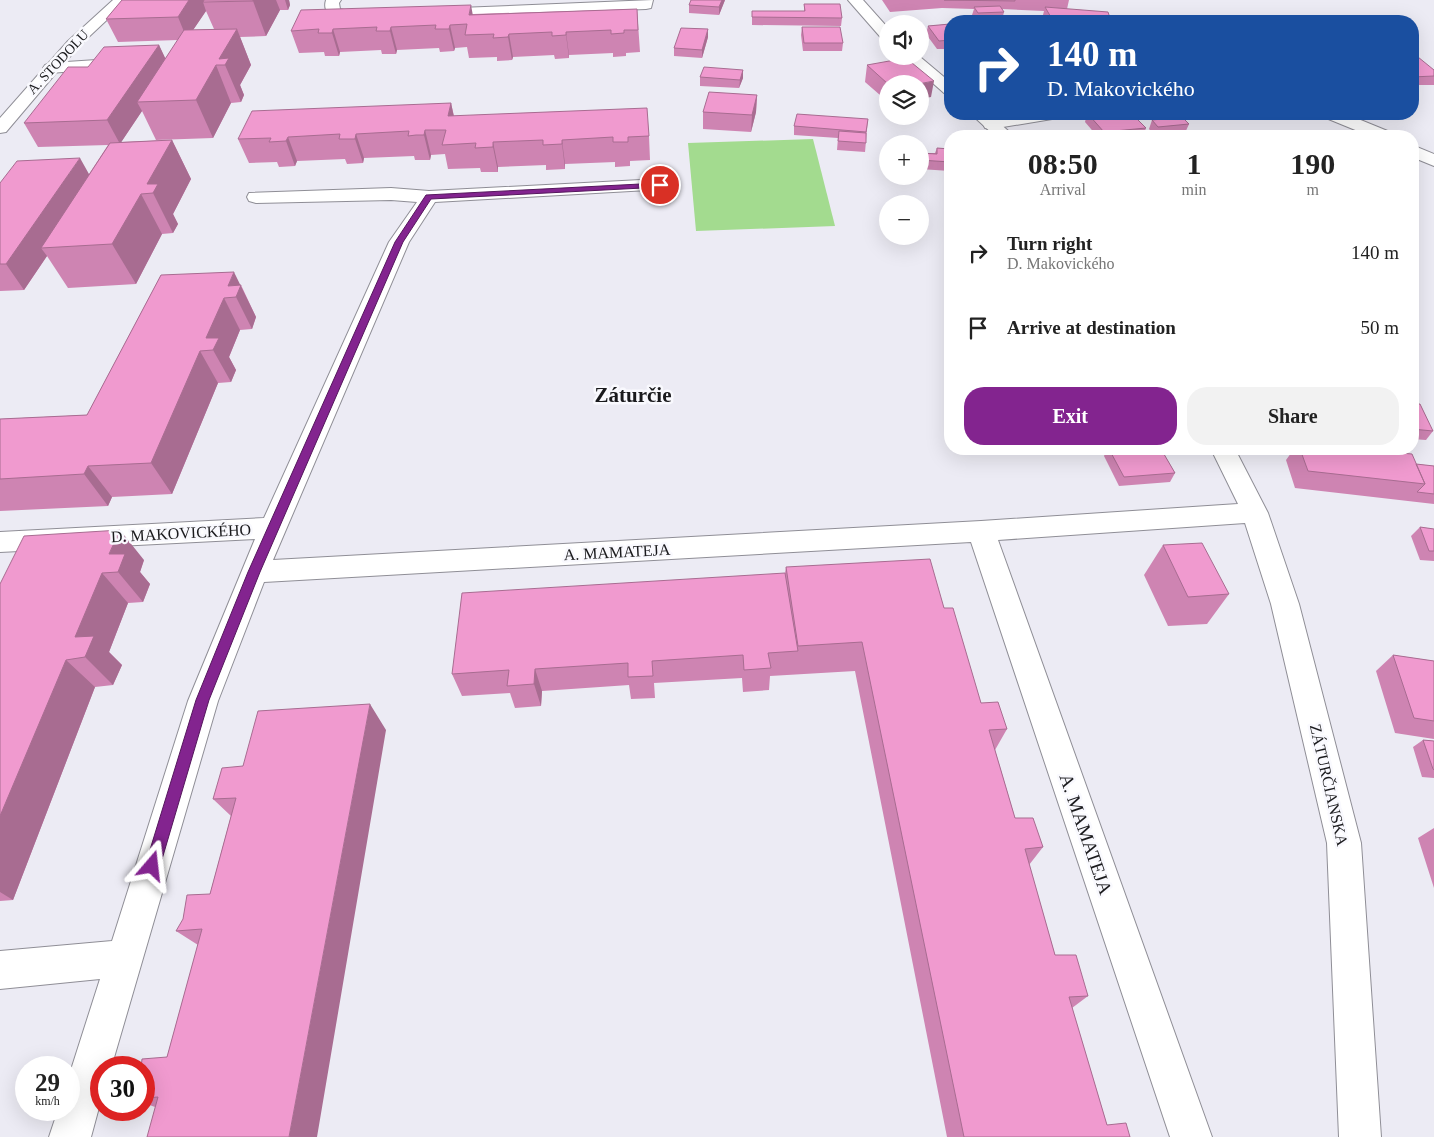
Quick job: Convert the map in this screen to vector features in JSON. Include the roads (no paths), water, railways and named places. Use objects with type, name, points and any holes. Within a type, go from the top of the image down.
[{"type":"street","name":"A. STODOLU","points":[[0,128],[73,44],[121,0]]},
{"type":"street","points":[[334,0],[332,2],[333,11],[347,16],[380,14]]},
{"type":"street","points":[[420,13],[646,5],[646,0]]},
{"type":"street","points":[[855,0],[879,27]]},
{"type":"street","points":[[51,68],[142,62]]},
{"type":"street","points":[[920,65],[944,85]]},
{"type":"street","points":[[986,120],[998,130]]},
{"type":"street","points":[[1346,120],[1370,130]]},
{"type":"street","points":[[1419,154],[1434,161]]},
{"type":"street","points":[[256,197],[391,194],[429,197],[660,185]]},
{"type":"street","name":"D. MAKOVICKÉHO","points":[[70,1137],[202,700],[254,572],[399,242],[429,197]]},
{"type":"street","name":"ZÁTURČIANSKA","points":[[1226,455],[1254,513],[1285,604],[1344,843],[1360,1137]]},
{"type":"street","name":"A. MAMATEJA","points":[[254,572],[981,531],[1254,513]]},
{"type":"street","name":"D. MAKOVICKÉHO","points":[[0,542],[273,528]]},
{"type":"street","name":"A. MAMATEJA","points":[[981,531],[1191,1137]]},
{"type":"street","points":[[0,970],[124,958]]},
{"type":"district","name":"Záturčie","points":[[633,395]]}]
